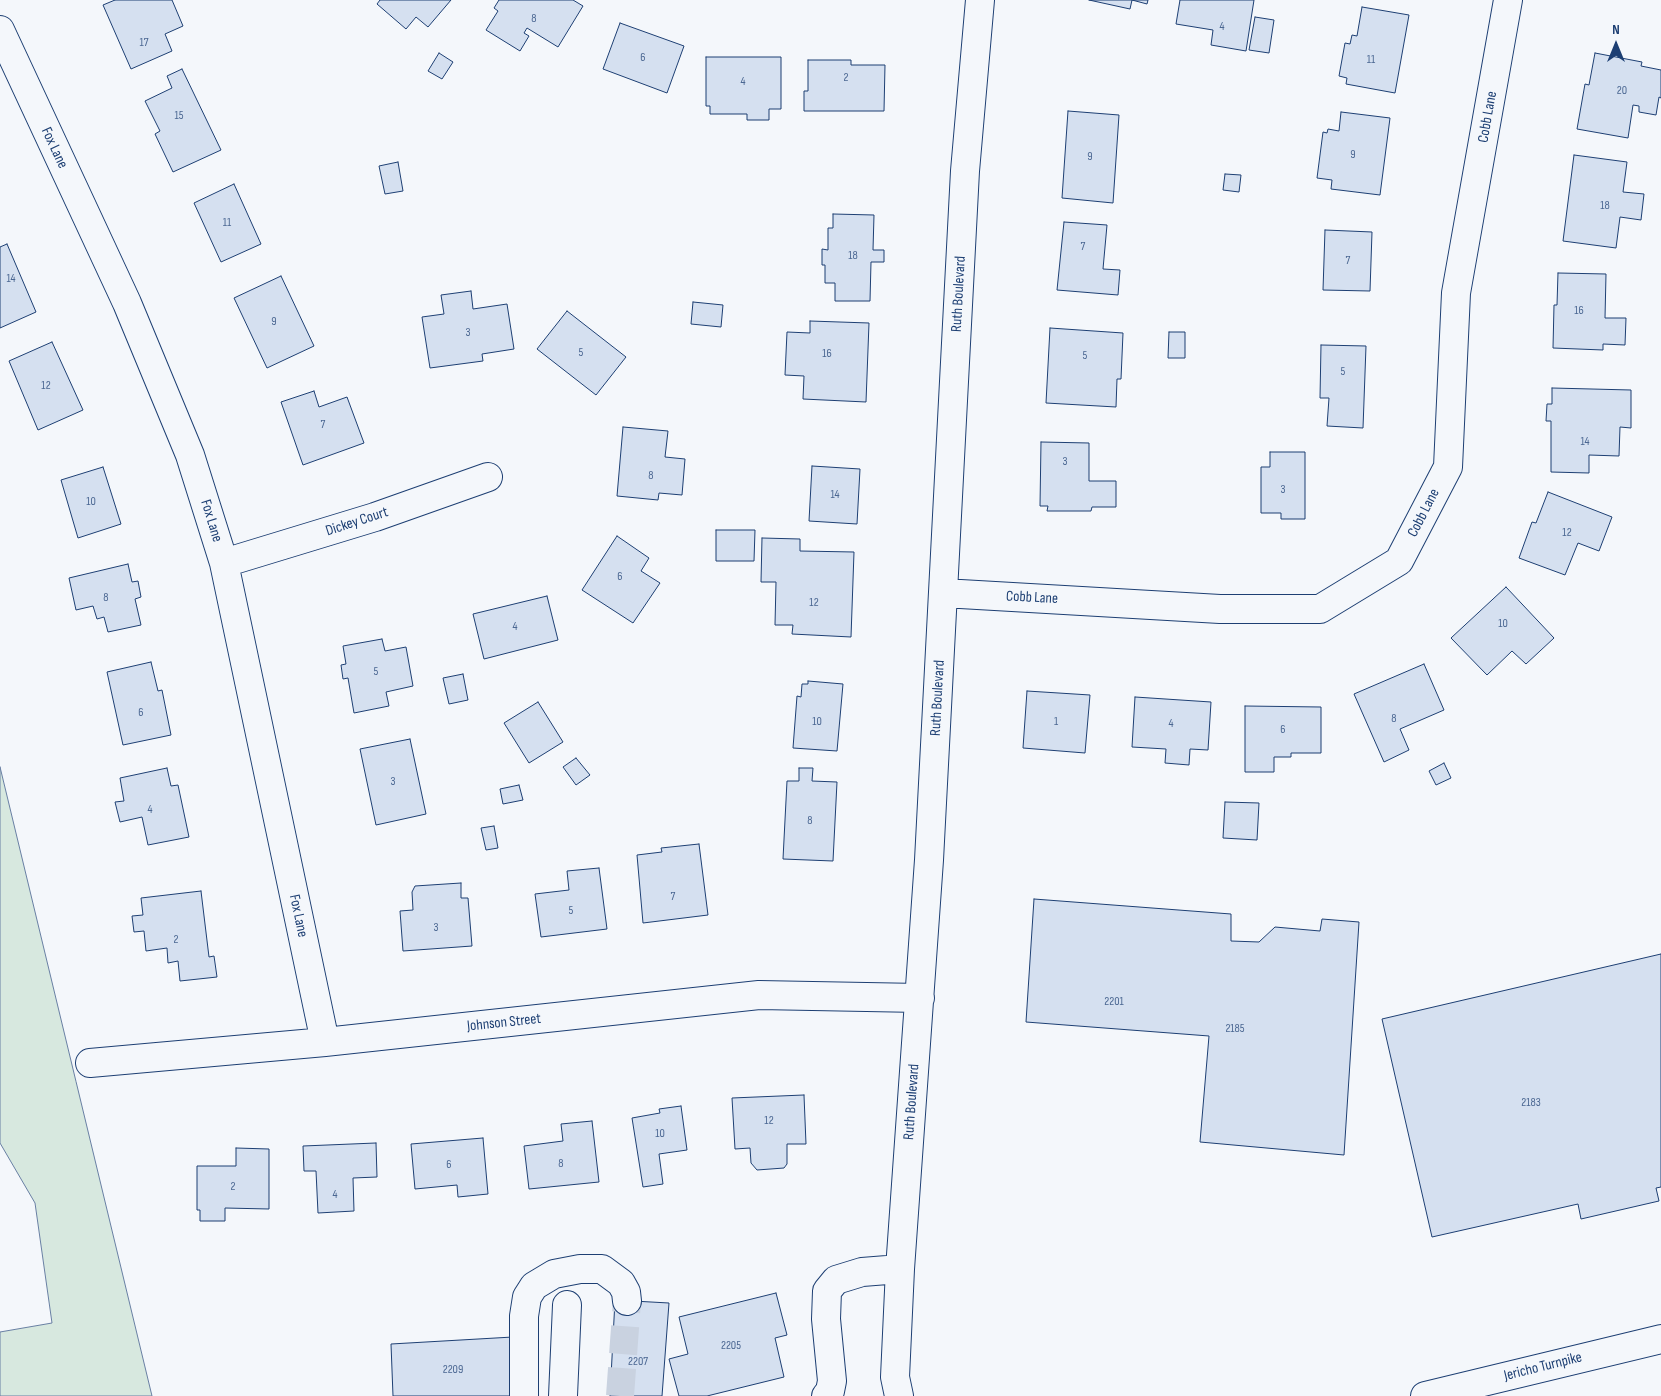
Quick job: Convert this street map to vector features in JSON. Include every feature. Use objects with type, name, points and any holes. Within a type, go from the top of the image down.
[{"type":"street","name":"Ruth Boulevard","points":[[899,1396],[895,1376],[900,1269],[930,860],[965,171],[980,0]]},
{"type":"street","name":"Cobb Lane","points":[[943,593],[1220,609],[1320,609],[1399,561],[1448,467],[1456,293],[1508,0]]},
{"type":"street","name":"Fox Lane","points":[[0,30],[127,303],[190,455],[224,563],[324,1042]]},
{"type":"street","name":"Dickey Court","points":[[224,563],[376,517],[488,477]]},
{"type":"street","name":"Johnson Street","points":[[90,1063],[324,1042],[759,995],[920,998]]},
{"type":"street","points":[[524,1396],[524,1316],[527,1297],[534,1286],[554,1274],[580,1269],[602,1269],[621,1283],[626,1292],[627,1300]]},
{"type":"street","points":[[826,1396],[830,1391],[832,1381],[826,1319],[827,1291],[836,1280],[862,1272],[900,1269]]},
{"type":"street","points":[[563,1396],[567,1305]]},
{"type":"street","name":"Jericho Turnpike","points":[[1435,1395],[1661,1339]]},
{"type":"shaded area","points":[[0,767],[152,1396],[0,1396],[0,1332],[52,1323],[35,1203],[0,1143]]},
{"type":"building","points":[[115,0],[172,0],[183,26],[165,34],[172,51],[131,69],[103,5]]},
{"type":"building","points":[[380,0],[451,0],[428,27],[416,17],[406,29],[377,4]]},
{"type":"building","points":[[499,0],[573,0],[583,6],[558,47],[527,28],[524,33],[529,36],[520,51],[486,30],[498,11],[494,8]]},
{"type":"building","points":[[1089,0],[1132,0],[1130,9]]},
{"type":"building","points":[[1132,0],[1148,0],[1147,4]]},
{"type":"building","points":[[1180,0],[1254,0],[1246,51],[1211,45],[1213,30],[1176,24]]},
{"type":"building","points":[[1362,7],[1409,15],[1395,93],[1346,84],[1347,78],[1339,76],[1345,43],[1350,44],[1352,35],[1357,36]]},
{"type":"building","points":[[1255,17],[1274,20],[1269,53],[1249,50]]},
{"type":"building","points":[[620,23],[684,46],[667,93],[603,69]]},
{"type":"building","points":[[439,53],[453,62],[442,79],[428,71]]},
{"type":"building","points":[[1595,53],[1642,62],[1641,66],[1661,70],[1661,98],[1659,97],[1656,115],[1639,112],[1639,106],[1633,105],[1628,138],[1577,129],[1585,84],[1589,85]]},
{"type":"building","points":[[706,57],[781,57],[781,109],[769,109],[769,120],[747,120],[747,114],[710,114],[710,106],[706,106]]},
{"type":"building","points":[[808,60],[851,60],[851,65],[885,65],[884,111],[804,111],[804,91],[808,91]]},
{"type":"building","points":[[182,69],[221,150],[173,172],[155,134],[160,131],[145,101],[172,88],[167,76]]},
{"type":"building","points":[[1068,111],[1119,115],[1113,203],[1062,198]]},
{"type":"building","points":[[1341,112],[1390,118],[1380,195],[1331,189],[1332,180],[1317,178],[1323,132],[1327,133],[1328,129],[1339,131]]},
{"type":"building","points":[[1574,155],[1627,162],[1623,192],[1644,194],[1641,220],[1620,217],[1616,248],[1563,241]]},
{"type":"building","points":[[398,162],[403,191],[385,194],[379,166]]},
{"type":"building","points":[[1225,174],[1241,175],[1239,192],[1223,190]]},
{"type":"building","points":[[234,184],[261,244],[221,262],[194,203]]},
{"type":"building","points":[[833,214],[874,215],[873,250],[884,250],[884,262],[871,262],[870,301],[835,301],[835,283],[825,283],[825,265],[822,265],[822,249],[828,250],[828,228],[833,228]]},
{"type":"building","points":[[1064,222],[1107,225],[1103,269],[1120,270],[1118,295],[1057,290]]},
{"type":"building","points":[[1325,230],[1372,232],[1370,291],[1323,290]]},
{"type":"building","points":[[7,244],[36,312],[0,328],[0,247]]},
{"type":"building","points":[[1558,273],[1606,274],[1605,318],[1626,318],[1625,345],[1603,344],[1603,350],[1553,348],[1554,305],[1557,305]]},
{"type":"building","points":[[281,276],[314,346],[267,368],[234,298]]},
{"type":"building","points":[[471,291],[473,309],[507,304],[514,349],[482,354],[483,361],[430,368],[422,317],[444,314],[441,295]]},
{"type":"building","points":[[693,302],[723,305],[721,327],[691,324]]},
{"type":"building","points":[[567,311],[626,357],[596,395],[537,349]]},
{"type":"building","points":[[810,321],[869,323],[866,402],[803,399],[804,376],[785,375],[787,332],[810,333]]},
{"type":"building","points":[[1050,328],[1123,333],[1121,379],[1117,379],[1116,407],[1046,403]]},
{"type":"building","points":[[1169,332],[1185,332],[1185,358],[1168,358]]},
{"type":"building","points":[[52,342],[83,410],[38,430],[9,361]]},
{"type":"building","points":[[1321,345],[1366,346],[1363,428],[1327,426],[1329,398],[1320,398]]},
{"type":"building","points":[[1552,388],[1631,390],[1631,428],[1620,427],[1619,456],[1589,455],[1589,473],[1551,472],[1551,421],[1546,421],[1547,404],[1552,404]]},
{"type":"building","points":[[314,391],[319,407],[347,397],[364,443],[303,465],[281,402]]},
{"type":"building","points":[[623,427],[668,431],[665,457],[685,459],[682,495],[659,493],[658,500],[617,496]]},
{"type":"building","points":[[1041,442],[1089,443],[1089,481],[1116,481],[1116,507],[1092,507],[1091,511],[1047,511],[1048,506],[1040,506]]},
{"type":"building","points":[[1270,452],[1305,452],[1305,519],[1281,519],[1281,513],[1261,513],[1261,467],[1270,467]]},
{"type":"building","points":[[812,466],[860,469],[857,524],[809,521]]},
{"type":"building","points":[[103,467],[121,524],[78,538],[61,480]]},
{"type":"building","points":[[1548,492],[1612,517],[1599,551],[1578,543],[1565,575],[1519,558],[1532,522],[1536,523]]},
{"type":"building","points":[[716,530],[755,530],[754,561],[716,561]]},
{"type":"building","points":[[617,536],[649,558],[641,571],[660,583],[633,623],[582,590]]},
{"type":"building","points":[[762,538],[800,539],[800,551],[854,552],[851,637],[792,634],[793,625],[775,625],[776,582],[761,582]]},
{"type":"building","points":[[128,564],[132,582],[138,581],[141,597],[135,599],[141,625],[108,632],[104,617],[97,619],[93,606],[76,610],[69,578]]},
{"type":"building","points":[[1506,587],[1554,638],[1526,664],[1512,651],[1487,675],[1451,638]]},
{"type":"building","points":[[547,596],[558,640],[484,659],[473,614]]},
{"type":"building","points":[[382,639],[385,651],[406,647],[413,686],[386,692],[389,706],[354,713],[348,678],[343,679],[341,665],[346,664],[343,646]]},
{"type":"building","points":[[151,662],[158,691],[162,690],[171,735],[123,745],[107,672]]},
{"type":"building","points":[[1424,664],[1444,710],[1400,729],[1409,750],[1384,762],[1354,694]]},
{"type":"building","points":[[463,674],[468,700],[449,704],[443,678]]},
{"type":"building","points":[[808,681],[843,684],[837,751],[793,748],[797,696],[801,697],[802,684],[808,684]]},
{"type":"building","points":[[1027,691],[1090,695],[1085,753],[1023,748]]},
{"type":"building","points":[[1135,697],[1211,702],[1208,750],[1190,749],[1189,765],[1165,763],[1166,749],[1132,747]]},
{"type":"building","points":[[538,702],[563,742],[529,763],[504,723]]},
{"type":"building","points":[[1245,706],[1321,707],[1321,753],[1291,753],[1291,757],[1274,757],[1274,772],[1245,772]]},
{"type":"building","points":[[410,739],[426,814],[376,825],[360,749]]},
{"type":"building","points":[[576,758],[590,775],[576,785],[563,767]]},
{"type":"building","points":[[1444,763],[1451,778],[1436,785],[1429,771]]},
{"type":"building","points":[[167,768],[171,786],[178,785],[189,837],[148,845],[142,817],[120,822],[115,802],[124,801],[120,778]]},
{"type":"building","points":[[799,768],[813,768],[812,781],[837,782],[833,861],[783,859],[787,781],[799,781]]},
{"type":"building","points":[[519,785],[523,800],[503,804],[500,789]]},
{"type":"building","points":[[1225,802],[1259,803],[1257,840],[1223,838]]},
{"type":"building","points":[[494,826],[498,848],[486,850],[481,828]]},
{"type":"building","points":[[699,844],[708,915],[643,923],[637,855],[662,852],[661,848]]},
{"type":"building","points":[[599,868],[607,929],[541,937],[535,894],[569,890],[567,871]]},
{"type":"building","points":[[461,883],[461,898],[468,898],[472,946],[403,951],[400,911],[413,910],[412,892],[415,886]]},
{"type":"building","points":[[201,891],[209,957],[214,956],[217,977],[180,981],[178,961],[168,963],[167,948],[146,951],[144,931],[134,932],[132,916],[143,915],[141,898]]},
{"type":"building","points":[[1034,899],[1231,914],[1231,941],[1259,942],[1275,927],[1320,931],[1322,919],[1359,922],[1344,1155],[1200,1142],[1209,1036],[1026,1022]]},
{"type":"building","points":[[1661,954],[1661,1187],[1656,1188],[1659,1201],[1581,1219],[1578,1204],[1432,1237],[1382,1019]]},
{"type":"building","points":[[804,1095],[806,1144],[787,1144],[787,1164],[784,1168],[757,1170],[751,1163],[750,1148],[735,1149],[732,1098]]},
{"type":"building","points":[[681,1106],[687,1150],[659,1154],[663,1184],[643,1187],[632,1118],[660,1113],[659,1109]]},
{"type":"building","points":[[592,1121],[599,1182],[529,1189],[524,1146],[563,1141],[561,1124]]},
{"type":"building","points":[[483,1138],[488,1194],[458,1197],[457,1185],[415,1189],[411,1144]]},
{"type":"building","points":[[376,1143],[377,1177],[353,1178],[354,1211],[318,1213],[316,1171],[304,1171],[303,1146]]},
{"type":"building","points":[[236,1148],[269,1149],[269,1209],[225,1208],[225,1221],[200,1221],[200,1210],[197,1210],[197,1166],[236,1166]]},
{"type":"building","points":[[776,1293],[787,1335],[775,1338],[784,1377],[707,1396],[679,1396],[669,1359],[688,1354],[679,1317]]},
{"type":"building","points":[[615,1300],[669,1303],[662,1396],[610,1396]]},
{"type":"building","points":[[513,1337],[516,1396],[393,1396],[391,1344]]},
{"type":"tunnel","points":[[620,1396],[627,1301]]}]
